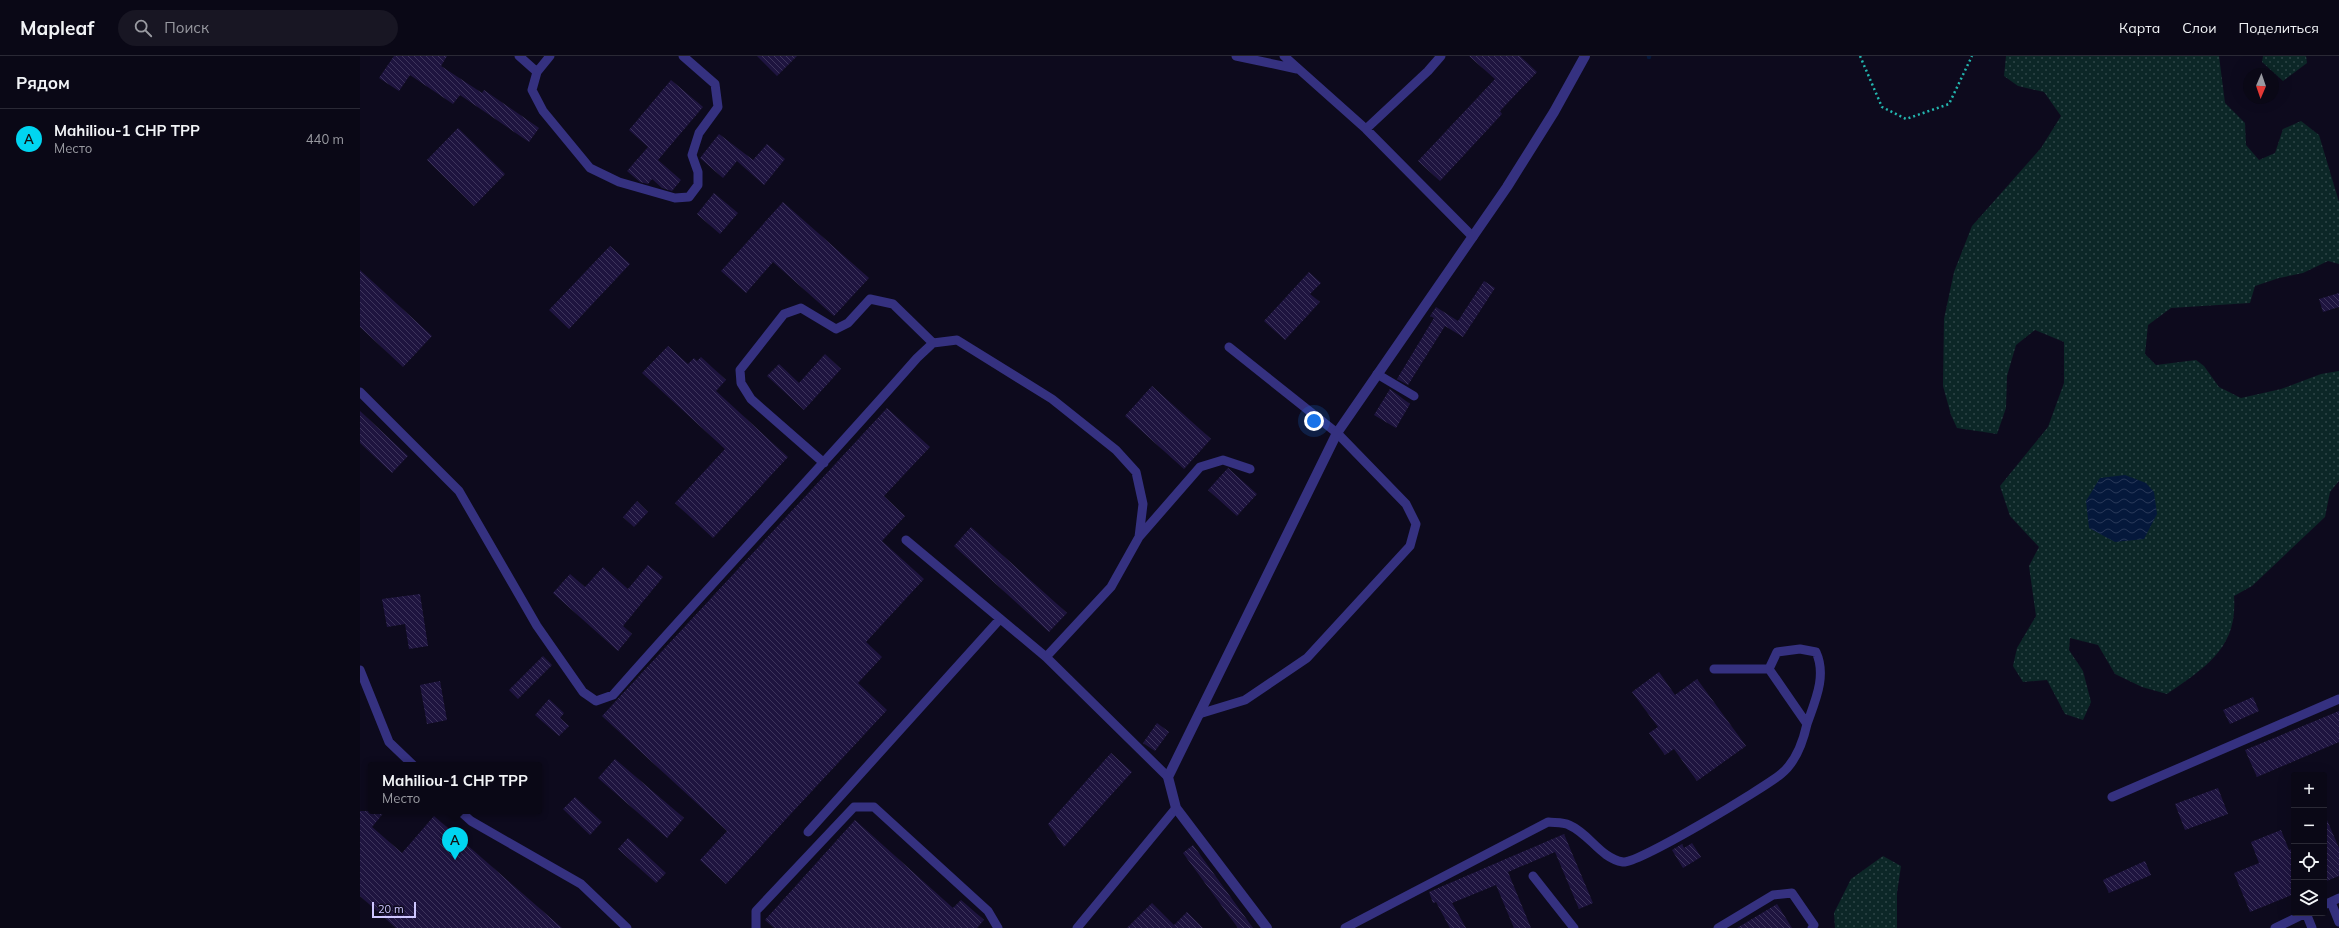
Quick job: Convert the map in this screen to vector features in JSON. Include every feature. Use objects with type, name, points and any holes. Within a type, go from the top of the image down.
[{"type":"street","points":[[1267,928],[1176,808],[1168,777],[1336,433],[1473,237],[1554,112],[1585,56]]},
{"type":"lane","points":[[519,56],[537,72]]},
{"type":"lane","points":[[550,56],[537,72],[532,90],[543,111],[590,168],[619,182],[675,198],[689,197],[698,185],[698,172],[692,156],[699,133],[718,107],[715,84],[683,56]]},
{"type":"lane","points":[[1236,56],[1299,69]]},
{"type":"lane","points":[[1284,56],[1366,129],[1473,237]]},
{"type":"lane","points":[[1366,129],[1428,71],[1441,56]]},
{"type":"lane","points":[[824,463],[751,399],[741,383],[740,370],[784,314],[801,308],[836,329],[848,323],[870,299],[893,304],[933,343]]},
{"type":"lane","points":[[360,392],[459,491],[537,626],[583,692],[596,701],[613,695],[701,595],[824,463],[917,358],[933,343],[957,340],[1052,399],[1116,450],[1136,472],[1143,504],[1140,537]]},
{"type":"lane","points":[[1199,714],[1245,700],[1307,658],[1410,546],[1416,524],[1406,504],[1336,433],[1229,346]]},
{"type":"lane","points":[[1378,374],[1414,396]]},
{"type":"lane","points":[[1046,657],[1111,587],[1140,537],[1200,467],[1223,460],[1250,469]]},
{"type":"lane","points":[[906,540],[1046,657],[1168,777]]},
{"type":"lane","points":[[808,832],[1000,619]]},
{"type":"lane","points":[[1345,928],[1548,822],[1568,824],[1589,839],[1609,858],[1625,862],[1668,844],[1782,774],[1802,746],[1807,724],[1820,688],[1821,663],[1816,652],[1800,649],[1777,652],[1768,669]]},
{"type":"lane","points":[[1714,669],[1768,669]]},
{"type":"lane","points":[[1768,669],[1807,724]]},
{"type":"lane","points":[[360,670],[389,742],[410,762]]},
{"type":"lane","points":[[2112,797],[2339,699]]},
{"type":"lane","points":[[756,928],[756,911],[854,806],[874,808],[988,911],[998,928]]},
{"type":"lane","points":[[1077,928],[1176,808]]},
{"type":"lane","points":[[463,814],[471,821],[581,884],[627,928]]},
{"type":"lane","points":[[1533,876],[1574,928]]},
{"type":"lane","points":[[1718,928],[1772,895],[1792,893],[1814,925],[1812,928]]},
{"type":"lane","points":[[2331,901],[2339,922]]},
{"type":"lane","points":[[2275,928],[2300,916]]},
{"type":"lane","points":[[2307,916],[2312,928]]},
{"type":"path","points":[[1860,56],[1882,107],[1906,119],[1949,104],[1972,56]]},
{"type":"green space","points":[[2006,56],[2219,56],[2225,103],[2245,123],[2246,145],[2259,160],[2275,153],[2283,129],[2301,121],[2319,135],[2339,202],[2339,264],[2328,261],[2303,273],[2279,278],[2255,286],[2250,303],[2171,308],[2148,325],[2145,354],[2156,365],[2196,360],[2204,366],[2219,387],[2241,398],[2281,389],[2321,374],[2339,371],[2339,481],[2330,492],[2325,517],[2252,586],[2234,596],[2234,614],[2231,629],[2225,643],[2206,665],[2167,694],[2142,687],[2115,674],[2098,645],[2070,638],[2069,650],[2083,671],[2091,702],[2083,720],[2065,714],[2047,680],[2023,682],[2013,666],[2017,648],[2036,616],[2029,566],[2039,547],[2010,516],[2000,486],[2048,427],[2064,383],[2064,342],[2035,330],[2016,345],[2007,376],[2006,408],[1997,434],[1957,428],[1951,415],[1943,386],[1944,319],[1954,272],[1972,226],[2041,148],[2061,116],[2044,92],[2018,86],[2004,76]]},
{"type":"green space","points":[[2263,56],[2306,56],[2307,63],[2283,81],[2279,77],[2279,68],[2269,68],[2262,62]]},
{"type":"green space","points":[[1883,856],[1901,866],[1897,893],[1897,928],[1835,928],[1834,913],[1851,879]]},
{"type":"water","points":[[2125,475],[2146,483],[2154,492],[2157,514],[2144,539],[2115,542],[2089,528],[2086,501],[2100,478]]},
{"type":"building","points":[[394,56],[447,56],[441,66],[482,93],[484,90],[539,128],[529,142],[460,95],[453,104],[410,75],[399,91],[379,78]]},
{"type":"building","points":[[757,56],[797,56],[777,76]]},
{"type":"building","points":[[1469,56],[1520,56],[1537,72],[1500,111],[1502,114],[1440,181],[1418,161],[1495,79]]},
{"type":"building","points":[[671,80],[703,107],[658,160],[681,180],[672,191],[662,188],[652,179],[648,184],[640,182],[627,171],[648,147],[629,130]]},
{"type":"building","points":[[458,128],[505,174],[474,206],[427,160]]},
{"type":"building","points":[[719,134],[753,160],[767,144],[785,159],[764,185],[737,161],[723,178],[700,158]]},
{"type":"building","points":[[714,193],[738,213],[720,234],[697,214]]},
{"type":"building","points":[[783,202],[869,278],[834,316],[773,262],[746,293],[721,271]]},
{"type":"building","points":[[610,246],[630,264],[569,329],[549,310]]},
{"type":"building","points":[[360,270],[432,336],[403,367],[360,327]]},
{"type":"building","points":[[1309,272],[1321,283],[1310,294],[1320,302],[1285,340],[1264,321]]},
{"type":"building","points":[[1484,281],[1495,288],[1463,337],[1445,326],[1408,385],[1397,379],[1434,318],[1430,316],[1436,307],[1458,321]]},
{"type":"building","points":[[2339,293],[2339,307],[2323,312],[2319,299]]},
{"type":"building","points":[[668,346],[688,364],[694,358],[697,361],[701,357],[726,380],[716,391],[788,457],[713,538],[675,503],[725,449],[642,373]]},
{"type":"building","points":[[825,354],[841,369],[804,410],[767,376],[779,364],[799,383]]},
{"type":"building","points":[[1152,386],[1211,439],[1184,469],[1125,416]]},
{"type":"building","points":[[1390,389],[1410,404],[1396,428],[1374,415]]},
{"type":"building","points":[[887,408],[930,447],[884,496],[905,516],[882,541],[924,579],[866,642],[882,657],[858,683],[887,710],[726,884],[700,860],[727,831],[602,716]]},
{"type":"building","points":[[360,411],[408,456],[392,473],[360,443]]},
{"type":"building","points":[[1228,468],[1257,494],[1237,516],[1208,490]]},
{"type":"building","points":[[637,501],[648,512],[634,527],[623,517]]},
{"type":"building","points":[[971,527],[1067,613],[1049,632],[954,546]]},
{"type":"building","points":[[648,565],[663,577],[623,626],[632,634],[618,651],[553,593],[570,574],[585,587],[603,567],[628,589]]},
{"type":"building","points":[[420,594],[428,646],[409,649],[405,624],[387,627],[382,599]]},
{"type":"building","points":[[543,656],[552,665],[518,699],[509,690]]},
{"type":"building","points":[[1659,672],[1675,695],[1697,679],[1746,746],[1697,781],[1674,749],[1665,755],[1649,733],[1658,727],[1632,692]]},
{"type":"building","points":[[440,681],[447,720],[427,724],[420,685]]},
{"type":"building","points":[[2253,697],[2259,711],[2230,724],[2223,710]]},
{"type":"building","points":[[549,699],[564,713],[560,718],[569,726],[559,736],[535,715]]},
{"type":"building","points":[[2339,711],[2339,742],[2257,777],[2245,750]]},
{"type":"building","points":[[1157,723],[1169,732],[1155,751],[1143,743]]},
{"type":"building","points":[[1111,753],[1132,772],[1064,847],[1048,824]]},
{"type":"building","points":[[615,759],[684,818],[667,838],[598,778]]},
{"type":"building","points":[[2218,788],[2228,814],[2185,830],[2175,804]]},
{"type":"building","points":[[575,797],[602,822],[590,835],[563,809]]},
{"type":"building","points":[[360,811],[368,811],[368,814],[383,814],[372,827],[402,853],[434,816],[562,928],[396,928],[360,896]]},
{"type":"building","points":[[855,820],[953,908],[961,900],[984,920],[977,928],[774,928],[765,920]]},
{"type":"building","points":[[2327,820],[2339,848],[2339,876],[2327,881]]},
{"type":"building","points":[[2281,830],[2289,850],[2291,849],[2291,895],[2250,912],[2234,873],[2259,863],[2251,842]]},
{"type":"building","points":[[1564,834],[1593,903],[1579,909],[1555,852],[1508,872],[1531,928],[1514,928],[1496,885],[1452,903],[1466,928],[1450,928],[1436,902],[1433,903],[1429,892]]},
{"type":"building","points":[[628,838],[666,873],[656,883],[618,849]]},
{"type":"building","points":[[1692,843],[1701,857],[1683,868],[1672,850],[1682,844],[1684,848]]},
{"type":"building","points":[[1193,845],[1253,928],[1238,928],[1183,853]]},
{"type":"building","points":[[2145,861],[2151,875],[2109,893],[2103,880]]},
{"type":"building","points":[[1152,903],[1174,925],[1187,912],[1203,928],[1127,928]]},
{"type":"building","points":[[1777,904],[1792,928],[1737,928]]},
{"type":"place","name":"Mahiliou-1 CHP TPP","points":[[455,860]]}]
